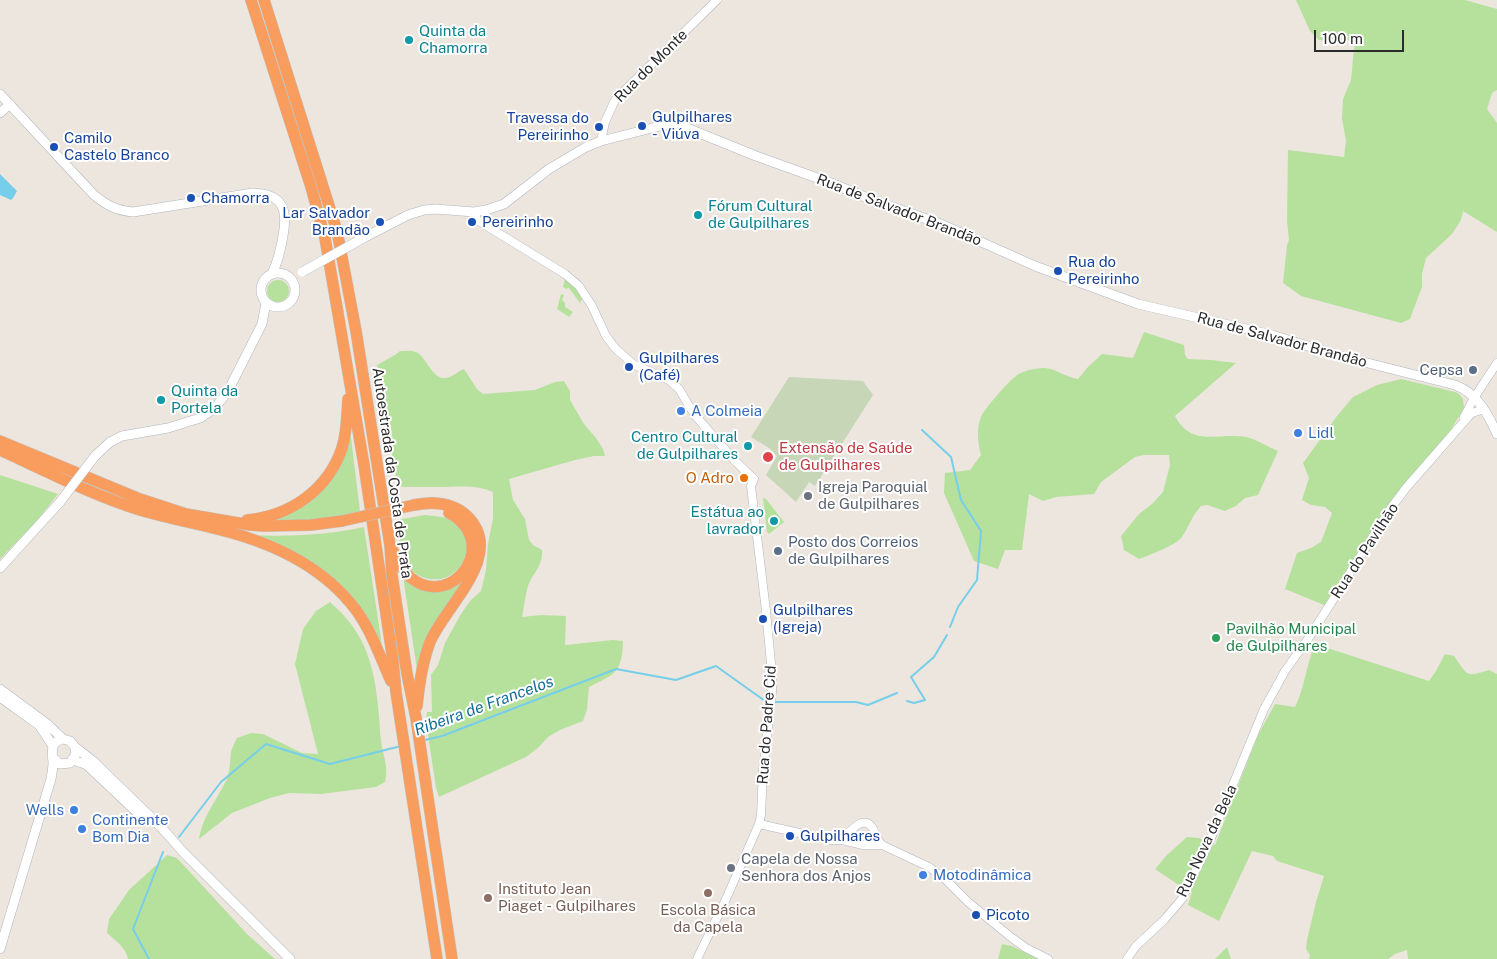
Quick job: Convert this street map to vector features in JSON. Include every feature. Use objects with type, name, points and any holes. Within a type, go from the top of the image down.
[{"type":"highway","name":"Autoestrada da Costa de Prata","points":[[251,0],[321,221],[349,377],[383,592],[400,720],[437,959]]},
{"type":"highway","name":"Autoestrada da Costa de Prata","points":[[264,0],[337,232],[356,331],[390,546],[396,605],[416,718],[452,959]]},
{"type":"highway","points":[[233,522],[258,519],[280,513],[304,500],[322,483],[334,465],[344,440],[349,377]]},
{"type":"highway","points":[[0,435],[42,459]]},
{"type":"highway","points":[[0,441],[131,495],[197,516],[250,525],[343,524]]},
{"type":"highway","points":[[0,450],[64,480]]},
{"type":"highway","points":[[0,458],[64,480],[137,509],[183,522],[222,530],[260,542],[287,553],[316,570],[356,610],[374,640],[396,692]]},
{"type":"highway","points":[[222,530],[289,532],[343,524],[415,508],[428,503],[453,506],[469,518],[477,531],[480,544],[478,560],[472,576],[441,621],[430,643],[422,671],[416,718]]},
{"type":"highway","points":[[390,546],[407,574],[419,583],[432,586],[446,584],[459,577],[469,564],[473,547],[468,530],[457,517],[444,511],[415,508]]},
{"type":"main road","points":[[0,94],[94,195],[106,205],[117,210],[133,212],[253,193],[275,198],[284,210],[286,221],[279,258],[272,274]]},
{"type":"main road","points":[[0,113],[10,104]]},
{"type":"main road","name":"Rua de Salvador Brandão","points":[[285,274],[302,272],[408,214],[436,209],[474,212],[504,204],[549,169],[601,140],[658,126],[677,124],[756,156],[777,162],[870,199],[941,224],[1035,266],[1138,304],[1272,335],[1340,356],[1455,385],[1462,388],[1484,409],[1497,434]]},
{"type":"main road","points":[[279,258],[285,274]]},
{"type":"main road","points":[[295,285],[302,272]]},
{"type":"main road","points":[[262,324],[279,308],[293,300],[296,290],[290,277],[285,274],[272,274],[267,277],[261,286],[262,298],[274,307],[279,308]]},
{"type":"main road","points":[[0,568],[60,502],[95,456],[110,442],[122,436],[168,428],[200,418],[215,408],[228,390],[262,324],[266,302]]},
{"type":"main road","points":[[0,689],[46,723],[63,740]]},
{"type":"main road","points":[[0,697],[38,726],[56,762],[85,764],[156,831],[176,844]]},
{"type":"main road","points":[[0,949],[51,779],[52,751],[57,741],[63,740],[70,741],[94,762],[160,826],[290,959]]},
{"type":"main road","points":[[51,779],[76,754],[75,747]]},
{"type":"street","name":"Rua do Monte","points":[[601,140],[605,122],[615,100],[717,0]]},
{"type":"street","name":"Rua do Padre Cid","points":[[474,212],[476,220],[565,274],[579,286],[592,306],[606,336],[615,348],[633,364],[669,380],[679,390],[703,425],[754,479],[751,486],[772,674],[772,692],[763,770],[761,815],[759,824],[726,899],[697,959]]},
{"type":"street","name":"Rua do Pavilhão","points":[[1460,426],[1474,398],[1497,363]]},
{"type":"street","name":"Rua do Pavilhão","points":[[1264,708],[1285,671],[1310,636],[1390,508],[1472,413],[1484,409]]},
{"type":"street","name":"Rua Nova da Bela","points":[[1126,959],[1136,946],[1164,920],[1182,899],[1209,843],[1264,708]]},
{"type":"street","points":[[842,840],[857,824],[864,823],[873,828],[874,834],[872,841],[866,845]]},
{"type":"street","points":[[759,824],[831,840],[842,840],[866,845],[882,845],[929,867],[1012,938],[1026,948],[1048,959]]},
{"type":"street","points":[[853,830],[852,837],[856,842]]},
{"type":"street","points":[[874,834],[882,845]]},
{"type":"green space","points":[[1296,0],[1465,0],[1497,9],[1497,90],[1492,93],[1487,109],[1497,123],[1497,232],[1463,211],[1461,220],[1452,234],[1426,258],[1422,274],[1422,287],[1410,319],[1401,323],[1301,296],[1283,283],[1289,240],[1287,221],[1288,150],[1344,157],[1346,141],[1342,119],[1343,99],[1351,80],[1355,38],[1340,43],[1319,40],[1310,31]]},
{"type":"green space","points":[[565,279],[577,290],[582,299],[580,303],[569,288],[563,287]]},
{"type":"green space","points":[[278,280],[286,283],[289,291],[286,299],[278,302],[270,299],[267,291],[270,283]]},
{"type":"green space","points":[[561,294],[564,295],[562,300],[565,303],[565,307],[573,312],[569,317],[557,309]]},
{"type":"green space","points":[[1144,332],[1184,345],[1185,355],[1188,359],[1236,363],[1175,416],[1182,426],[1189,432],[1197,435],[1206,437],[1246,437],[1278,451],[1258,495],[1245,498],[1236,506],[1225,511],[1207,505],[1201,506],[1179,540],[1162,550],[1139,559],[1124,550],[1121,536],[1139,514],[1163,492],[1170,465],[1169,455],[1135,457],[1101,482],[1094,494],[1056,497],[1043,501],[1029,494],[1022,550],[1005,550],[998,569],[974,561],[944,493],[945,473],[970,470],[981,455],[978,441],[978,426],[987,407],[1010,381],[1025,371],[1045,368],[1078,379],[1102,354],[1133,358]]},
{"type":"green space","points":[[400,351],[416,352],[433,372],[441,378],[446,378],[464,369],[477,389],[483,394],[535,390],[555,382],[564,381],[570,391],[570,400],[584,424],[603,449],[605,456],[575,460],[509,479],[513,500],[525,519],[529,540],[533,545],[542,550],[541,561],[528,586],[522,617],[541,615],[566,616],[565,645],[613,640],[623,641],[619,666],[611,675],[589,687],[587,709],[583,721],[548,737],[526,757],[439,797],[426,721],[427,712],[432,712],[431,675],[438,665],[445,643],[461,614],[470,601],[481,591],[486,570],[493,518],[493,492],[486,489],[460,486],[403,487],[398,485],[392,458],[393,441],[385,398],[385,386],[377,365]]},
{"type":"green space","points":[[789,377],[863,381],[873,395],[815,486],[809,482],[796,502],[766,475],[777,456],[769,448],[751,437]]},
{"type":"green space","points":[[1401,379],[1455,392],[1463,399],[1464,408],[1439,450],[1394,497],[1329,607],[1285,589],[1297,553],[1321,542],[1332,513],[1325,507],[1311,505],[1302,500],[1309,478],[1303,463],[1353,397],[1377,385]]},
{"type":"green space","points":[[350,429],[360,512],[338,517],[275,523],[271,519],[307,502]]},
{"type":"green space","points":[[0,475],[58,494],[36,522],[0,559]]},
{"type":"green space","points":[[763,498],[766,499],[784,522],[769,534],[767,532]]},
{"type":"green space","points":[[425,515],[451,520],[460,528],[465,537],[467,547],[464,558],[452,574],[442,579],[430,579],[416,574],[407,563],[402,551],[396,520]]},
{"type":"green space","points":[[364,527],[383,652],[339,588],[250,535],[307,535]]},
{"type":"green space","points":[[466,575],[417,670],[403,576],[416,586]]},
{"type":"green space","points":[[330,602],[345,616],[364,645],[369,658],[373,672],[381,741],[386,766],[385,782],[376,787],[321,794],[289,793],[270,798],[232,813],[199,839],[207,815],[227,779],[231,752],[237,738],[251,733],[263,734],[302,753],[318,754],[295,664],[303,629],[316,611]]},
{"type":"green space","points":[[1315,644],[1429,681],[1445,654],[1454,656],[1467,673],[1475,674],[1489,670],[1497,674],[1497,959],[1408,959],[1407,950],[1395,954],[1388,959],[1309,959],[1310,955],[1306,949],[1307,940],[1324,876],[1277,861],[1273,856],[1252,851],[1219,921],[1188,905],[1192,892],[1155,869],[1187,837],[1199,838],[1215,845],[1258,735],[1275,704],[1295,707]]},
{"type":"green space","points":[[167,855],[177,858],[248,935],[275,959],[128,959],[123,948],[107,933],[109,919],[129,890]]},
{"type":"green space","points":[[1002,944],[1012,946],[1038,959],[998,959]]},
{"type":"green space","points":[[1227,947],[1231,959],[1215,959]]},
{"type":"water","points":[[0,174],[17,191],[11,200],[0,195]]},
{"type":"waterway","name":"Ribeira de Francelos","points":[[922,430],[951,457],[961,500],[981,531],[977,580],[958,607],[950,627]]},
{"type":"waterway","name":"Ribeira de Francelos","points":[[907,701],[914,703],[925,700],[911,677],[934,657],[947,635]]},
{"type":"waterway","name":"Ribeira de Francelos","points":[[425,740],[442,736],[616,669],[676,680],[716,666],[765,701]]},
{"type":"waterway","name":"Ribeira de Francelos","points":[[776,702],[856,702],[868,705],[897,693]]},
{"type":"waterway","name":"Ribeira de Francelos","points":[[179,837],[221,782],[266,744],[330,764],[401,746]]},
{"type":"waterway","name":"Ribeira de Francelos","points":[[149,959],[133,929],[163,852]]},
{"type":"place","name":"Quinta da Chamorra","points":[[409,40]]},
{"type":"place","name":"Gulpilhares - Viúva","points":[[642,126]]},
{"type":"place","name":"Travessa do Pereirinho","points":[[599,127]]},
{"type":"place","name":"Camilo Castelo Branco","points":[[54,147]]},
{"type":"place","name":"Chamorra","points":[[191,198]]},
{"type":"place","name":"Fórum Cultural de Gulpilhares","points":[[698,215]]},
{"type":"place","name":"Lar Salvador Brandão","points":[[380,222]]},
{"type":"place","name":"Pereirinho","points":[[472,222]]},
{"type":"place","name":"Rua do Pereirinho","points":[[1058,271]]},
{"type":"place","name":"Gulpilhares (Café)","points":[[629,367]]},
{"type":"place","name":"Cepsa","points":[[1473,370]]},
{"type":"place","name":"Quinta da Portela","points":[[161,400]]},
{"type":"place","name":"A Colmeia","points":[[681,411]]},
{"type":"place","name":"Lidl","points":[[1298,433]]},
{"type":"place","name":"Centro Cultural de Gulpilhares","points":[[748,446]]},
{"type":"place","name":"Extensão de Saúde de Gulpilhares","points":[[768,457]]},
{"type":"place","name":"O Adro","points":[[744,478]]},
{"type":"place","name":"Igreja Paroquial de Gulpilhares","points":[[808,496]]},
{"type":"place","name":"Estátua ao lavrador","points":[[774,521]]},
{"type":"place","name":"Posto dos Correios de Gulpilhares","points":[[778,551]]},
{"type":"place","name":"Gulpilhares (Igreja)","points":[[763,619]]},
{"type":"place","name":"Pavilhão Municipal de Gulpilhares","points":[[1216,638]]},
{"type":"place","name":"Wells","points":[[74,810]]},
{"type":"place","name":"Continente Bom Dia","points":[[82,829]]},
{"type":"place","name":"Gulpilhares","points":[[790,836]]},
{"type":"place","name":"Capela de Nossa Senhora dos Anjos","points":[[731,868]]},
{"type":"place","name":"Motodinâmica","points":[[923,875]]},
{"type":"place","name":"Escola Básica da Capela","points":[[708,893]]},
{"type":"place","name":"Instituto Jean Piaget - Gulpilhares","points":[[488,898]]},
{"type":"place","name":"Picoto","points":[[976,915]]}]
